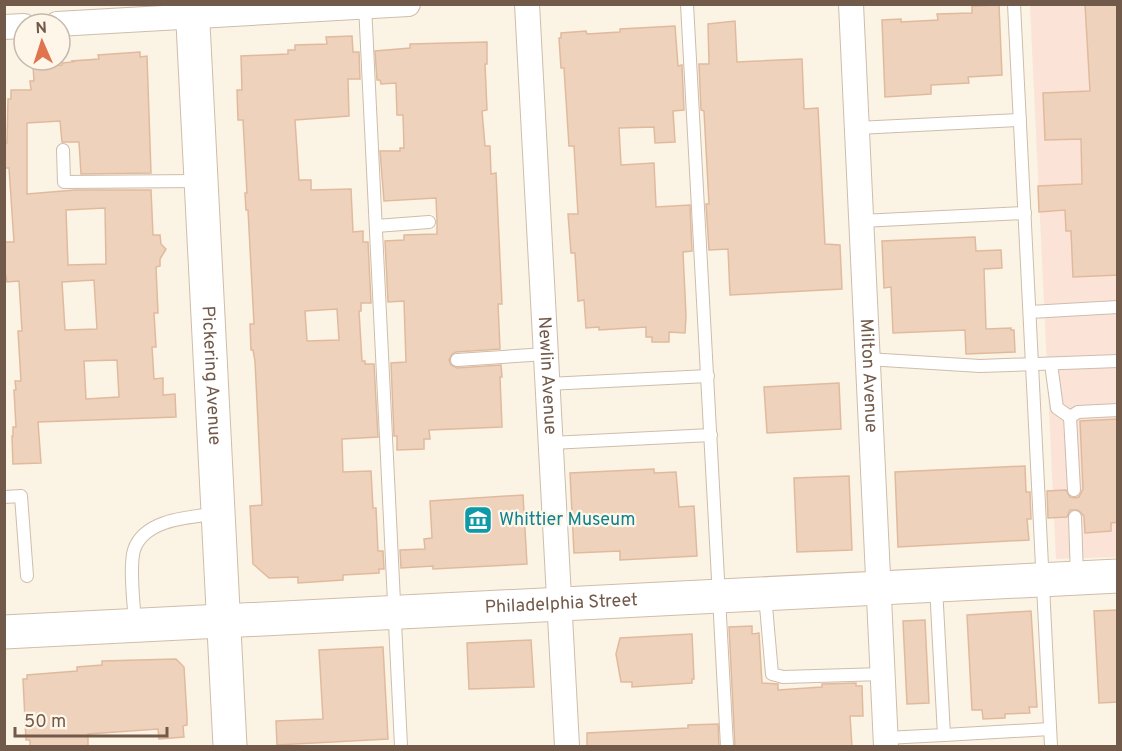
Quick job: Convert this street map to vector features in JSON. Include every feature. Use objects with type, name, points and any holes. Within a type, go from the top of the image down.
[{"type":"street","points":[[72,22],[193,10],[408,4]]},
{"type":"street","name":"Newlin Avenue","points":[[526,4],[567,747]]},
{"type":"street","name":"Milton Avenue","points":[[851,4],[886,742]]},
{"type":"street","name":"Pickering Avenue","points":[[193,10],[230,747]]},
{"type":"street","name":"Philadelphia Street","points":[[4,632],[1118,576]]},
{"type":"lane","points":[[687,4],[727,747]]},
{"type":"lane","points":[[1014,4],[1051,747]]},
{"type":"lane","points":[[365,6],[401,747]]},
{"type":"lane","points":[[856,128],[1020,120]]},
{"type":"lane","points":[[63,150],[64,183],[201,181]]},
{"type":"lane","points":[[861,221],[1024,213]]},
{"type":"lane","points":[[376,226],[429,222]]},
{"type":"lane","points":[[1030,312],[1118,307]]},
{"type":"lane","points":[[457,360],[546,354]]},
{"type":"lane","points":[[867,359],[980,366],[1118,361]]},
{"type":"lane","points":[[1051,364],[1057,408],[1070,417]]},
{"type":"lane","points":[[548,384],[708,376]]},
{"type":"lane","points":[[1070,417],[1077,412],[1118,410]]},
{"type":"lane","points":[[1070,417],[1074,490]]},
{"type":"lane","points":[[551,443],[711,435]]},
{"type":"lane","points":[[4,497],[21,496],[27,576]]},
{"type":"lane","points":[[135,626],[132,558],[135,547],[151,530],[163,523],[218,514]]},
{"type":"lane","points":[[1075,516],[1077,578]]},
{"type":"lane","points":[[936,585],[944,735]]},
{"type":"lane","points":[[765,594],[772,674],[783,678],[883,674]]},
{"type":"lane","points":[[886,742],[944,735],[1050,729]]},
{"type":"shaded area","points":[[1030,5],[1117,5],[1117,557],[1056,559]]},
{"type":"building","points":[[1085,4],[1118,4],[1118,275],[1073,277],[1071,231],[1066,231],[1065,210],[1039,212],[1038,186],[1082,184],[1081,139],[1045,140],[1043,93],[1090,91]]},
{"type":"building","points":[[999,5],[1002,75],[968,77],[969,83],[931,85],[931,94],[885,97],[882,20],[901,19],[901,22],[938,20],[937,14],[972,13],[972,6]]},
{"type":"building","points":[[735,21],[737,62],[802,59],[804,109],[818,108],[825,244],[840,245],[842,289],[730,295],[728,249],[709,250],[704,111],[701,110],[699,64],[709,64],[708,24]]},
{"type":"building","points":[[675,26],[678,66],[682,65],[684,110],[673,111],[675,142],[655,143],[654,127],[619,128],[621,165],[654,163],[656,207],[690,205],[692,251],[683,252],[685,333],[669,332],[669,342],[652,342],[652,337],[646,337],[646,327],[599,330],[599,327],[586,328],[584,300],[578,301],[575,253],[571,253],[568,214],[578,214],[574,146],[569,146],[564,68],[561,68],[559,38],[561,38],[561,33],[620,32],[620,29]]},
{"type":"building","points":[[352,36],[353,52],[359,52],[360,79],[348,79],[349,116],[295,120],[299,180],[311,180],[311,190],[351,189],[353,232],[363,231],[363,242],[368,242],[371,303],[361,303],[361,311],[359,311],[362,361],[365,361],[365,364],[374,364],[378,437],[342,439],[343,472],[371,471],[378,551],[383,551],[384,569],[379,569],[379,573],[343,575],[343,580],[298,583],[298,577],[269,578],[253,564],[250,506],[262,505],[255,361],[253,350],[251,350],[250,324],[254,324],[248,210],[246,210],[245,193],[247,193],[243,120],[238,120],[237,90],[242,90],[241,56],[288,54],[288,50],[295,50],[295,45],[327,44],[326,37]],"holes":[[[337,309],[339,340],[307,341],[305,311]]]},
{"type":"building","points":[[487,42],[487,64],[485,64],[487,110],[482,111],[485,146],[490,146],[491,174],[496,173],[502,304],[498,304],[500,349],[456,352],[449,360],[451,365],[457,368],[501,365],[502,427],[429,430],[430,439],[424,439],[424,449],[397,450],[397,436],[394,436],[391,363],[406,362],[404,301],[388,302],[385,241],[404,240],[404,235],[437,234],[436,198],[384,201],[380,151],[400,151],[400,148],[404,148],[403,115],[397,115],[396,83],[381,84],[380,80],[377,80],[375,51],[410,48],[410,44]]},
{"type":"building","points":[[140,52],[140,57],[147,56],[151,173],[81,174],[79,142],[62,142],[60,121],[27,123],[27,194],[75,190],[151,190],[153,235],[160,235],[161,244],[166,249],[160,259],[160,266],[156,267],[158,313],[154,313],[156,347],[152,347],[154,379],[163,378],[163,395],[175,394],[176,417],[38,422],[41,463],[13,464],[12,436],[13,427],[16,427],[14,390],[16,390],[15,381],[21,381],[18,331],[22,331],[19,281],[7,282],[4,266],[4,242],[14,242],[9,168],[4,168],[8,99],[11,99],[11,90],[31,90],[30,81],[34,81],[33,72],[72,72],[72,61],[99,59],[98,55]],"holes":[[[105,208],[106,264],[68,265],[66,210]],[[94,280],[97,329],[65,330],[62,282]],[[117,360],[119,397],[86,399],[84,361]]]},
{"type":"building","points":[[975,237],[976,251],[1001,250],[1002,268],[984,269],[986,329],[1011,328],[1014,330],[1015,352],[966,354],[965,330],[893,333],[891,287],[884,288],[882,241]]},
{"type":"building","points":[[839,383],[841,429],[767,433],[764,387]]},
{"type":"building","points":[[1118,419],[1118,522],[1111,523],[1111,531],[1085,533],[1084,516],[1078,510],[1070,510],[1067,517],[1048,518],[1047,491],[1066,490],[1070,497],[1075,498],[1079,497],[1083,489],[1080,421]]},
{"type":"building","points":[[1025,466],[1026,492],[1030,492],[1031,519],[1027,519],[1029,540],[898,547],[895,472]]},
{"type":"building","points":[[654,469],[654,473],[676,472],[679,507],[694,506],[697,556],[620,560],[620,551],[574,553],[570,473]]},
{"type":"building","points":[[849,476],[852,550],[797,552],[794,478]]},
{"type":"building","name":"Whittier Museum","points":[[523,495],[527,564],[433,569],[433,566],[401,568],[400,550],[425,549],[424,539],[432,538],[430,501]]},
{"type":"building","points":[[1118,610],[1118,702],[1099,703],[1094,611]]},
{"type":"building","points":[[1031,611],[1037,707],[1029,707],[1030,713],[1005,714],[1005,718],[983,719],[982,710],[972,710],[967,615]]},
{"type":"building","points":[[925,620],[929,703],[907,704],[903,621]]},
{"type":"building","points":[[752,626],[752,634],[759,633],[762,683],[778,684],[778,690],[822,687],[822,684],[856,683],[856,686],[862,686],[863,716],[850,716],[852,747],[735,747],[729,627]]},
{"type":"building","points":[[692,634],[694,679],[692,683],[632,687],[632,682],[621,682],[616,654],[620,638]]},
{"type":"building","points":[[531,640],[534,687],[469,689],[467,643]]},
{"type":"building","points":[[383,647],[388,739],[277,745],[276,721],[323,719],[319,650]]},
{"type":"building","points":[[176,659],[184,667],[187,725],[183,726],[184,737],[159,739],[158,729],[88,734],[88,747],[30,747],[30,740],[26,740],[23,679],[27,679],[27,675],[77,671],[77,667],[102,665],[102,661]]},
{"type":"building","points":[[718,724],[719,747],[587,747],[587,733],[688,728],[688,725]]},
{"type":"place","name":"Whittier Museum","points":[[478,520]]}]
